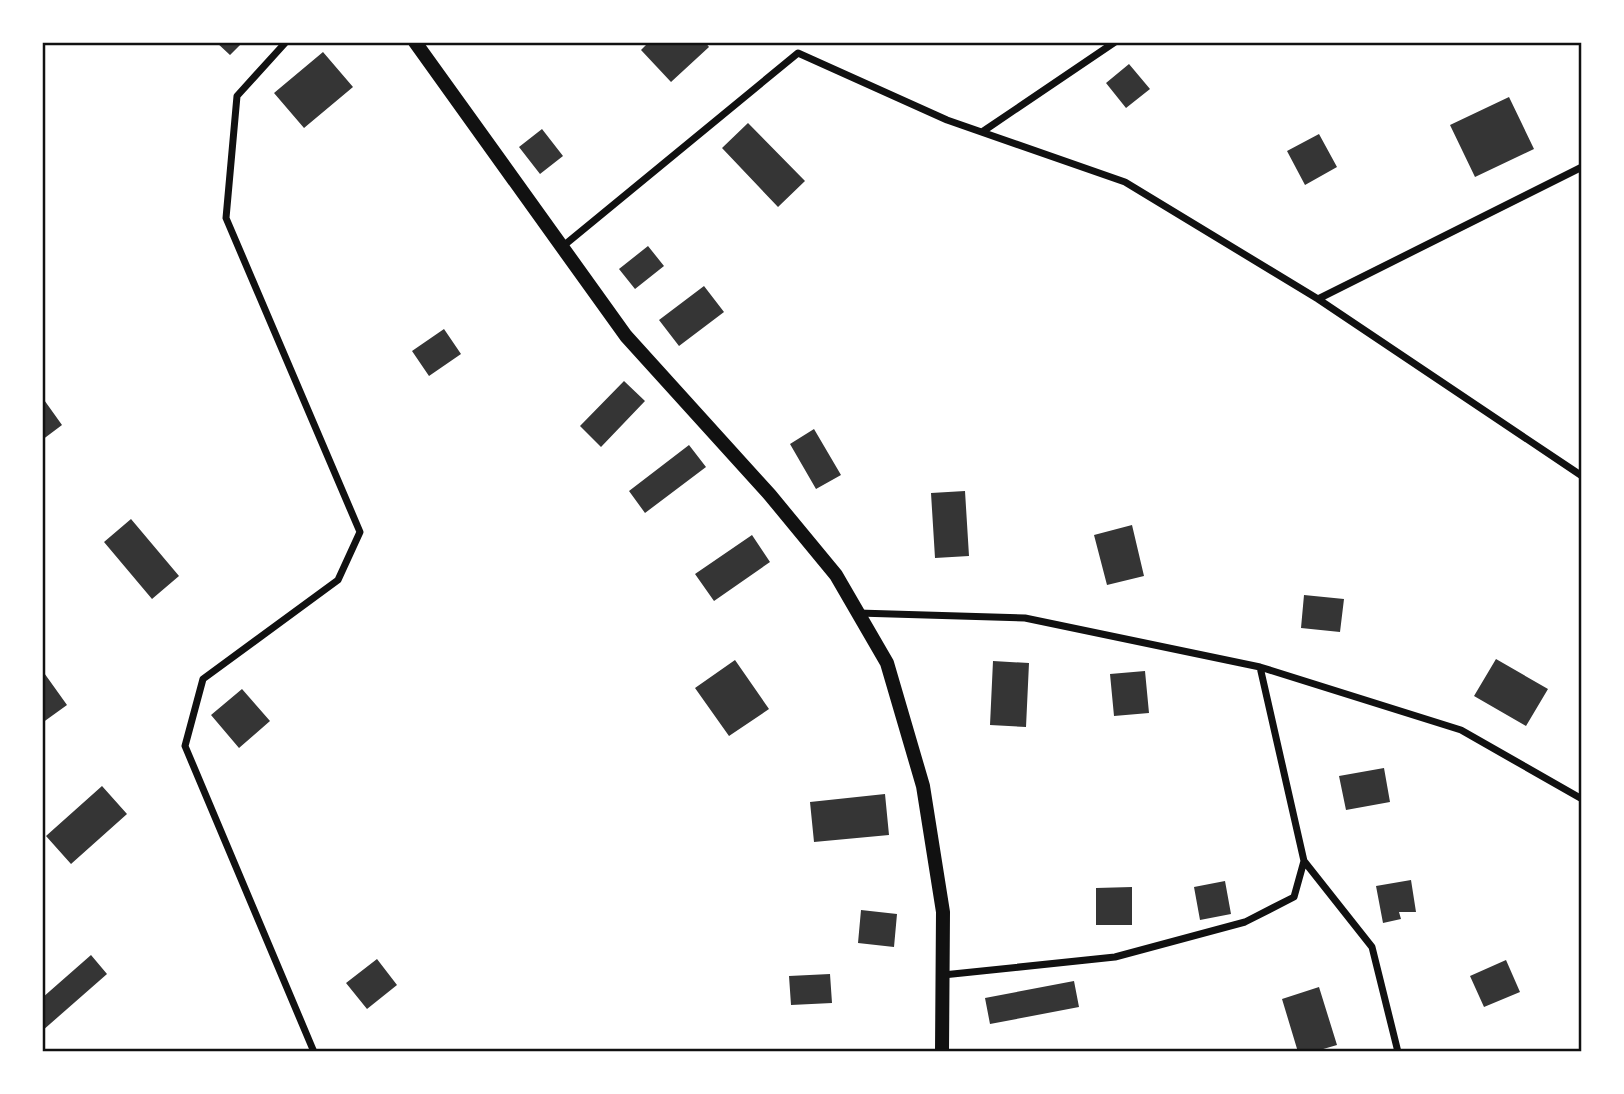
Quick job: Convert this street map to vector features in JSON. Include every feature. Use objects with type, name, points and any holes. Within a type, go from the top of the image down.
[{"type":"main road","points":[[415,42],[626,336],[771,495],[836,575],[887,663],[923,786],[943,912],[942,1052]]},
{"type":"street","points":[[286,42],[237,96],[226,218],[360,532],[338,580],[203,679],[185,746],[314,1052]]},
{"type":"street","points":[[982,132],[1115,42]]},
{"type":"street","points":[[562,247],[798,53],[947,120],[1125,182],[1318,299],[1582,476]]},
{"type":"street","points":[[1318,299],[1582,167]]},
{"type":"street","points":[[858,612],[1025,618],[1260,667],[1461,730],[1582,799]]},
{"type":"street","points":[[1260,667],[1304,861],[1372,947],[1398,1052]]},
{"type":"street","points":[[942,975],[1115,957],[1245,922],[1294,897],[1304,861]]},
{"type":"building","points":[[216,42],[243,42],[230,55]]},
{"type":"building","points":[[649,42],[705,42],[709,47],[671,82],[641,50]]},
{"type":"building","points":[[323,52],[353,87],[304,128],[274,93]]},
{"type":"building","points":[[1129,64],[1150,89],[1126,108],[1106,83]]},
{"type":"building","points":[[1509,97],[1534,149],[1475,177],[1450,125]]},
{"type":"building","points":[[748,123],[805,181],[778,207],[722,148]]},
{"type":"building","points":[[542,129],[563,156],[540,174],[519,147]]},
{"type":"building","points":[[1319,134],[1337,167],[1305,185],[1287,151]]},
{"type":"building","points":[[648,246],[664,266],[635,289],[619,269]]},
{"type":"building","points":[[704,286],[724,312],[679,346],[659,320]]},
{"type":"building","points":[[444,329],[461,354],[429,376],[412,351]]},
{"type":"building","points":[[624,381],[645,401],[601,447],[580,426]]},
{"type":"building","points":[[42,397],[62,425],[42,440]]},
{"type":"building","points":[[814,429],[841,475],[816,489],[790,444]]},
{"type":"building","points":[[689,445],[706,467],[645,513],[629,491]]},
{"type":"building","points":[[965,491],[969,556],[935,558],[931,493]]},
{"type":"building","points":[[131,519],[179,576],[152,599],[104,542]]},
{"type":"building","points":[[1132,525],[1144,576],[1107,585],[1094,535]]},
{"type":"building","points":[[752,535],[770,562],[714,601],[695,574]]},
{"type":"building","points":[[1304,595],[1344,599],[1340,632],[1301,628]]},
{"type":"building","points":[[1496,659],[1548,689],[1526,726],[1474,696]]},
{"type":"building","points":[[735,660],[769,709],[729,736],[695,688]]},
{"type":"building","points":[[993,661],[1029,663],[1026,727],[990,725]]},
{"type":"building","points":[[42,670],[67,705],[42,723]]},
{"type":"building","points":[[1145,671],[1149,713],[1114,716],[1110,674]]},
{"type":"building","points":[[242,689],[270,721],[239,748],[211,715]]},
{"type":"building","points":[[1384,768],[1390,802],[1346,810],[1339,776]]},
{"type":"building","points":[[102,786],[127,814],[71,864],[46,836]]},
{"type":"building","points":[[885,794],[889,835],[814,842],[810,802]]},
{"type":"building","points":[[1411,880],[1416,912],[1399,912],[1401,919],[1383,923],[1376,886]]},
{"type":"building","points":[[1225,881],[1231,914],[1200,920],[1194,887]]},
{"type":"building","points":[[1132,887],[1132,925],[1096,925],[1096,888]]},
{"type":"building","points":[[861,910],[897,914],[894,947],[858,943]]},
{"type":"building","points":[[91,955],[107,974],[42,1031],[42,998]]},
{"type":"building","points":[[377,959],[397,985],[367,1009],[346,983]]},
{"type":"building","points":[[1506,960],[1520,992],[1484,1007],[1470,976]]},
{"type":"building","points":[[830,974],[832,1003],[791,1005],[789,976]]},
{"type":"building","points":[[1074,981],[1079,1007],[990,1024],[985,998]]},
{"type":"building","points":[[1319,987],[1337,1045],[1313,1052],[1298,1052],[1282,999]]}]
